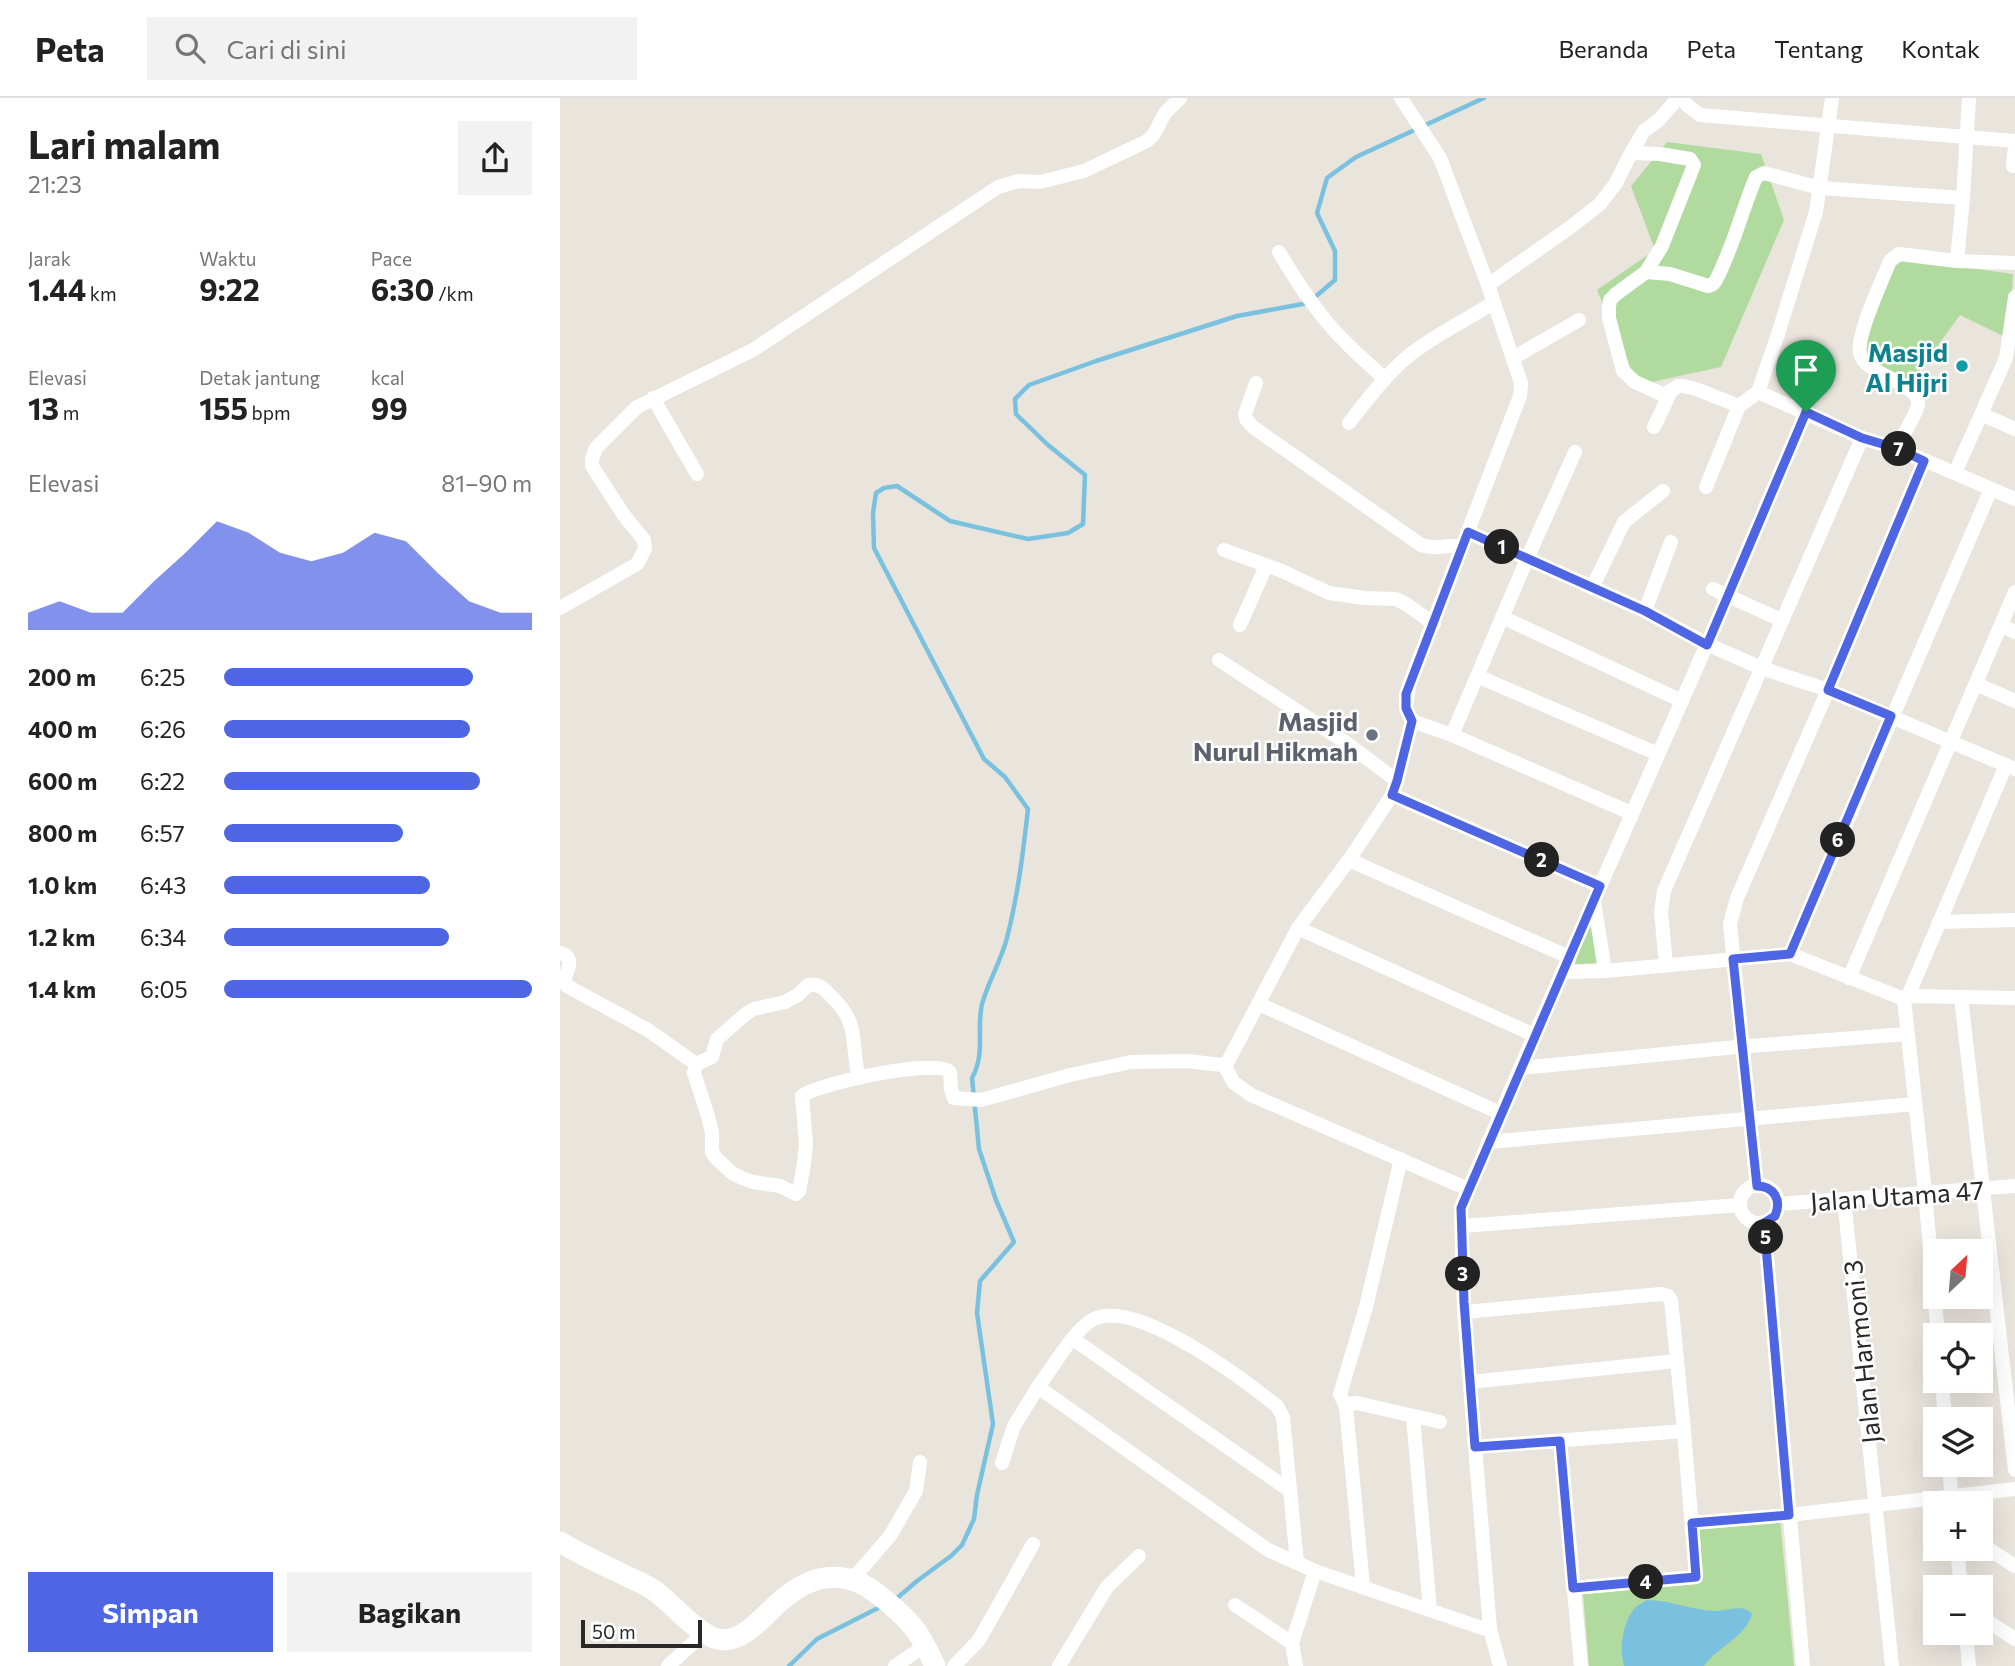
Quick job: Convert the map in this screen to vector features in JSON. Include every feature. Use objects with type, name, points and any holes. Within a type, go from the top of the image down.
[{"type":"street","points":[[560,608],[637,564],[645,549],[644,540],[623,514],[592,466],[592,459],[602,441],[637,407],[753,350],[998,187],[1019,181],[1040,182],[1084,171],[1147,141],[1154,135],[1165,113],[1180,98]]},
{"type":"street","points":[[1488,285],[1600,204],[1616,183],[1644,131],[1680,98],[1700,115],[2015,143],[2013,166]]},
{"type":"street","points":[[1706,487],[1739,406],[1758,392],[1809,239],[1820,188],[1832,98]]},
{"type":"street","points":[[1957,261],[1969,98]]},
{"type":"street","points":[[1225,1067],[1298,928],[1349,860],[1395,788],[1412,721],[1406,708],[1409,685],[1521,396],[1521,383],[1513,358],[1440,158],[1404,102]]},
{"type":"street","points":[[1631,153],[1690,159],[1694,165],[1662,246],[1646,272],[1610,300],[1609,318],[1620,363],[1628,377],[1657,393],[1664,395],[1678,386],[1696,388],[1739,406]]},
{"type":"street","points":[[1646,272],[1670,274],[1711,286],[1758,174],[1820,188],[1963,198]]},
{"type":"street","points":[[1279,252],[1323,318],[1385,379]]},
{"type":"street","points":[[1896,448],[1918,403],[1911,391],[1866,365],[1860,358],[1859,348],[1862,332],[1889,261],[1899,254],[1957,261],[2015,263]]},
{"type":"street","points":[[1955,473],[1981,414],[2010,360],[2015,297]]},
{"type":"street","points":[[1349,423],[1385,379],[1420,348],[1493,303]]},
{"type":"street","points":[[1513,358],[1579,320]]},
{"type":"street","points":[[1256,383],[1245,414],[1253,427],[1421,545],[1431,548],[1455,545],[1462,547]]},
{"type":"street","points":[[1654,427],[1671,391]]},
{"type":"street","points":[[1758,392],[1862,438],[1896,448],[2015,499]]},
{"type":"street","points":[[653,398],[697,474]]},
{"type":"street","points":[[1500,1666],[1490,1629],[1464,1312],[1461,1208],[1806,412]]},
{"type":"street","points":[[1981,414],[2015,429]]},
{"type":"street","points":[[1666,965],[1661,912],[1664,891],[1862,438]]},
{"type":"street","points":[[1452,735],[1575,452]]},
{"type":"street","points":[[1757,1186],[1730,924],[1737,898],[1924,461]]},
{"type":"street","points":[[1790,954],[1991,489]]},
{"type":"street","points":[[1592,588],[1624,522],[1663,491]]},
{"type":"street","points":[[1468,532],[1645,611],[1707,645],[1761,668],[1828,690],[2011,767],[1906,998],[1937,1323]]},
{"type":"street","points":[[1645,611],[1671,542]]},
{"type":"street","points":[[1224,550],[1329,593],[1396,599],[1434,624]]},
{"type":"street","points":[[1240,625],[1266,566]]},
{"type":"street","points":[[1713,589],[1781,620]]},
{"type":"street","points":[[1849,978],[2015,592]]},
{"type":"street","points":[[1502,617],[1682,701]]},
{"type":"street","points":[[2001,626],[2015,632]]},
{"type":"street","points":[[1219,660],[1348,744],[1395,788],[1597,893]]},
{"type":"street","points":[[1477,676],[1658,754]]},
{"type":"street","points":[[1976,684],[2015,701]]},
{"type":"street","points":[[1412,721],[1452,735],[1632,813]]},
{"type":"street","points":[[1349,860],[1569,957]]},
{"type":"street","points":[[1597,893],[1605,971]]},
{"type":"street","points":[[1939,922],[2013,917]]},
{"type":"street","points":[[1298,928],[1534,1035]]},
{"type":"street","points":[[560,953],[569,959],[569,971],[564,982],[567,986],[648,1030],[696,1064]]},
{"type":"street","points":[[1562,972],[1605,971],[1790,954],[1906,998],[2015,998]]},
{"type":"street","points":[[696,1064],[712,1057],[717,1039],[747,1013],[785,1002],[798,995],[804,987],[816,984],[839,1004],[848,1016],[859,1078]]},
{"type":"street","points":[[1961,997],[2015,1470]]},
{"type":"street","points":[[1259,1004],[1500,1113]]},
{"type":"street","points":[[1520,1068],[1908,1034]]},
{"type":"street","points":[[696,1064],[694,1073],[712,1132],[712,1152],[716,1158],[732,1173],[742,1178],[780,1186],[796,1194],[799,1191],[806,1143],[802,1096],[825,1086],[930,1067],[943,1068],[949,1070],[951,1075],[953,1096],[964,1100],[981,1100],[1070,1075],[1131,1062],[1187,1061],[1225,1067]]},
{"type":"street","points":[[1225,1067],[1233,1082],[1251,1095],[1468,1189]]},
{"type":"street","points":[[1488,1142],[1915,1104]]},
{"type":"street","points":[[1363,1586],[1346,1408],[1341,1390],[1366,1307],[1401,1159]]},
{"type":"street","points":[[1757,1186],[1769,1188],[1777,1197],[1775,1216],[1764,1223],[1748,1220],[1740,1205],[1746,1190],[1757,1186]]},
{"type":"street","name":"Jalan Utama 47","points":[[1778,1204],[2015,1186]]},
{"type":"street","name":"Jalan Harmoni 3","points":[[1844,1199],[1892,1666]]},
{"type":"street","points":[[1462,1226],[1740,1205]]},
{"type":"street","points":[[1764,1223],[1803,1666]]},
{"type":"street","points":[[1464,1312],[1665,1295],[1671,1300],[1696,1577],[1573,1588]]},
{"type":"street","points":[[1002,1463],[1014,1426],[1073,1339],[1088,1322],[1098,1317],[1128,1317],[1174,1336],[1228,1369],[1281,1412],[1297,1563]]},
{"type":"street","points":[[1073,1339],[1289,1490]]},
{"type":"street","points":[[1470,1382],[1677,1361]]},
{"type":"street","points":[[1038,1387],[1259,1544],[1279,1555],[1315,1570],[1490,1629]]},
{"type":"street","points":[[1346,1408],[1357,1403],[1440,1422]]},
{"type":"street","points":[[1413,1417],[1430,1610]]},
{"type":"street","points":[[1475,1447],[1684,1431]]},
{"type":"street","points":[[1560,1441],[1581,1666]]},
{"type":"street","points":[[845,1578],[857,1574],[875,1556],[896,1526],[916,1491],[920,1462]]},
{"type":"street","points":[[1993,1493],[2015,1489]]},
{"type":"street","points":[[1692,1523],[1923,1502]]},
{"type":"street","points":[[560,1542],[657,1592],[704,1633],[716,1639],[726,1640],[739,1636],[799,1587],[823,1578],[845,1578],[870,1588],[902,1614],[914,1626],[935,1666]]},
{"type":"street","points":[[954,1666],[979,1640],[1033,1544]]},
{"type":"street","points":[[1993,1552],[2015,1566]]},
{"type":"street","points":[[1065,1664],[1107,1587],[1139,1556]]},
{"type":"street","points":[[1296,1666],[1293,1643],[1315,1570]]},
{"type":"street","points":[[1235,1605],[1293,1643]]},
{"type":"street","points":[[1993,1624],[2015,1639]]},
{"type":"street","points":[[668,1666],[704,1633]]},
{"type":"street","points":[[895,1666],[926,1645]]},
{"type":"street","points":[[1967,1645],[1969,1666]]},
{"type":"green space","points":[[1667,142],[1761,154],[1784,220],[1721,367],[1638,385],[1597,290],[1655,250],[1631,186]]},
{"type":"green space","points":[[1905,259],[2013,274],[2009,339],[1960,315],[1909,385],[1871,362],[1865,353],[1866,338],[1895,264]]},
{"type":"green space","points":[[1592,924],[1598,963],[1575,964],[1586,926]]},
{"type":"green space","points":[[1780,1518],[1794,1666],[1589,1666],[1583,1594],[1700,1583],[1695,1526]]},
{"type":"water","points":[[1647,1600],[1715,1611],[1740,1608],[1752,1614],[1738,1636],[1704,1666],[1624,1666],[1622,1645],[1626,1623],[1634,1609]]},
{"type":"waterway","points":[[896,1599],[962,1545],[974,1519],[993,1424],[977,1313],[980,1281],[1014,1242],[979,1149],[972,1078],[979,1059],[982,1004],[1004,947],[1014,906],[1028,809],[1005,777],[984,759],[874,548],[873,513],[876,493],[884,488],[897,486],[950,521],[1028,539],[1068,533],[1083,524],[1085,475],[1016,414],[1015,399],[1029,385],[1096,361],[1237,316],[1308,303],[1335,280],[1335,251],[1317,213],[1327,178],[1356,157],[1484,98]]},
{"type":"waterway","points":[[789,1666],[817,1639],[882,1606]]},
{"type":"place","name":"Masjid Al Hijri","points":[[1962,366]]},
{"type":"place","name":"Masjid Nurul Hikmah","points":[[1372,735]]},
{"type":"route","points":[[1806,412],[1862,438],[1896,448],[1924,461],[1828,690],[1891,716],[1790,954],[1733,959],[1757,1186],[1769,1188],[1777,1197],[1778,1204],[1775,1216],[1764,1223],[1789,1515],[1692,1523],[1696,1577],[1573,1588],[1560,1441],[1475,1447],[1464,1302],[1461,1208],[1600,886],[1392,795],[1412,721],[1406,708],[1406,694],[1468,532],[1645,611],[1707,645],[1806,412]]}]
